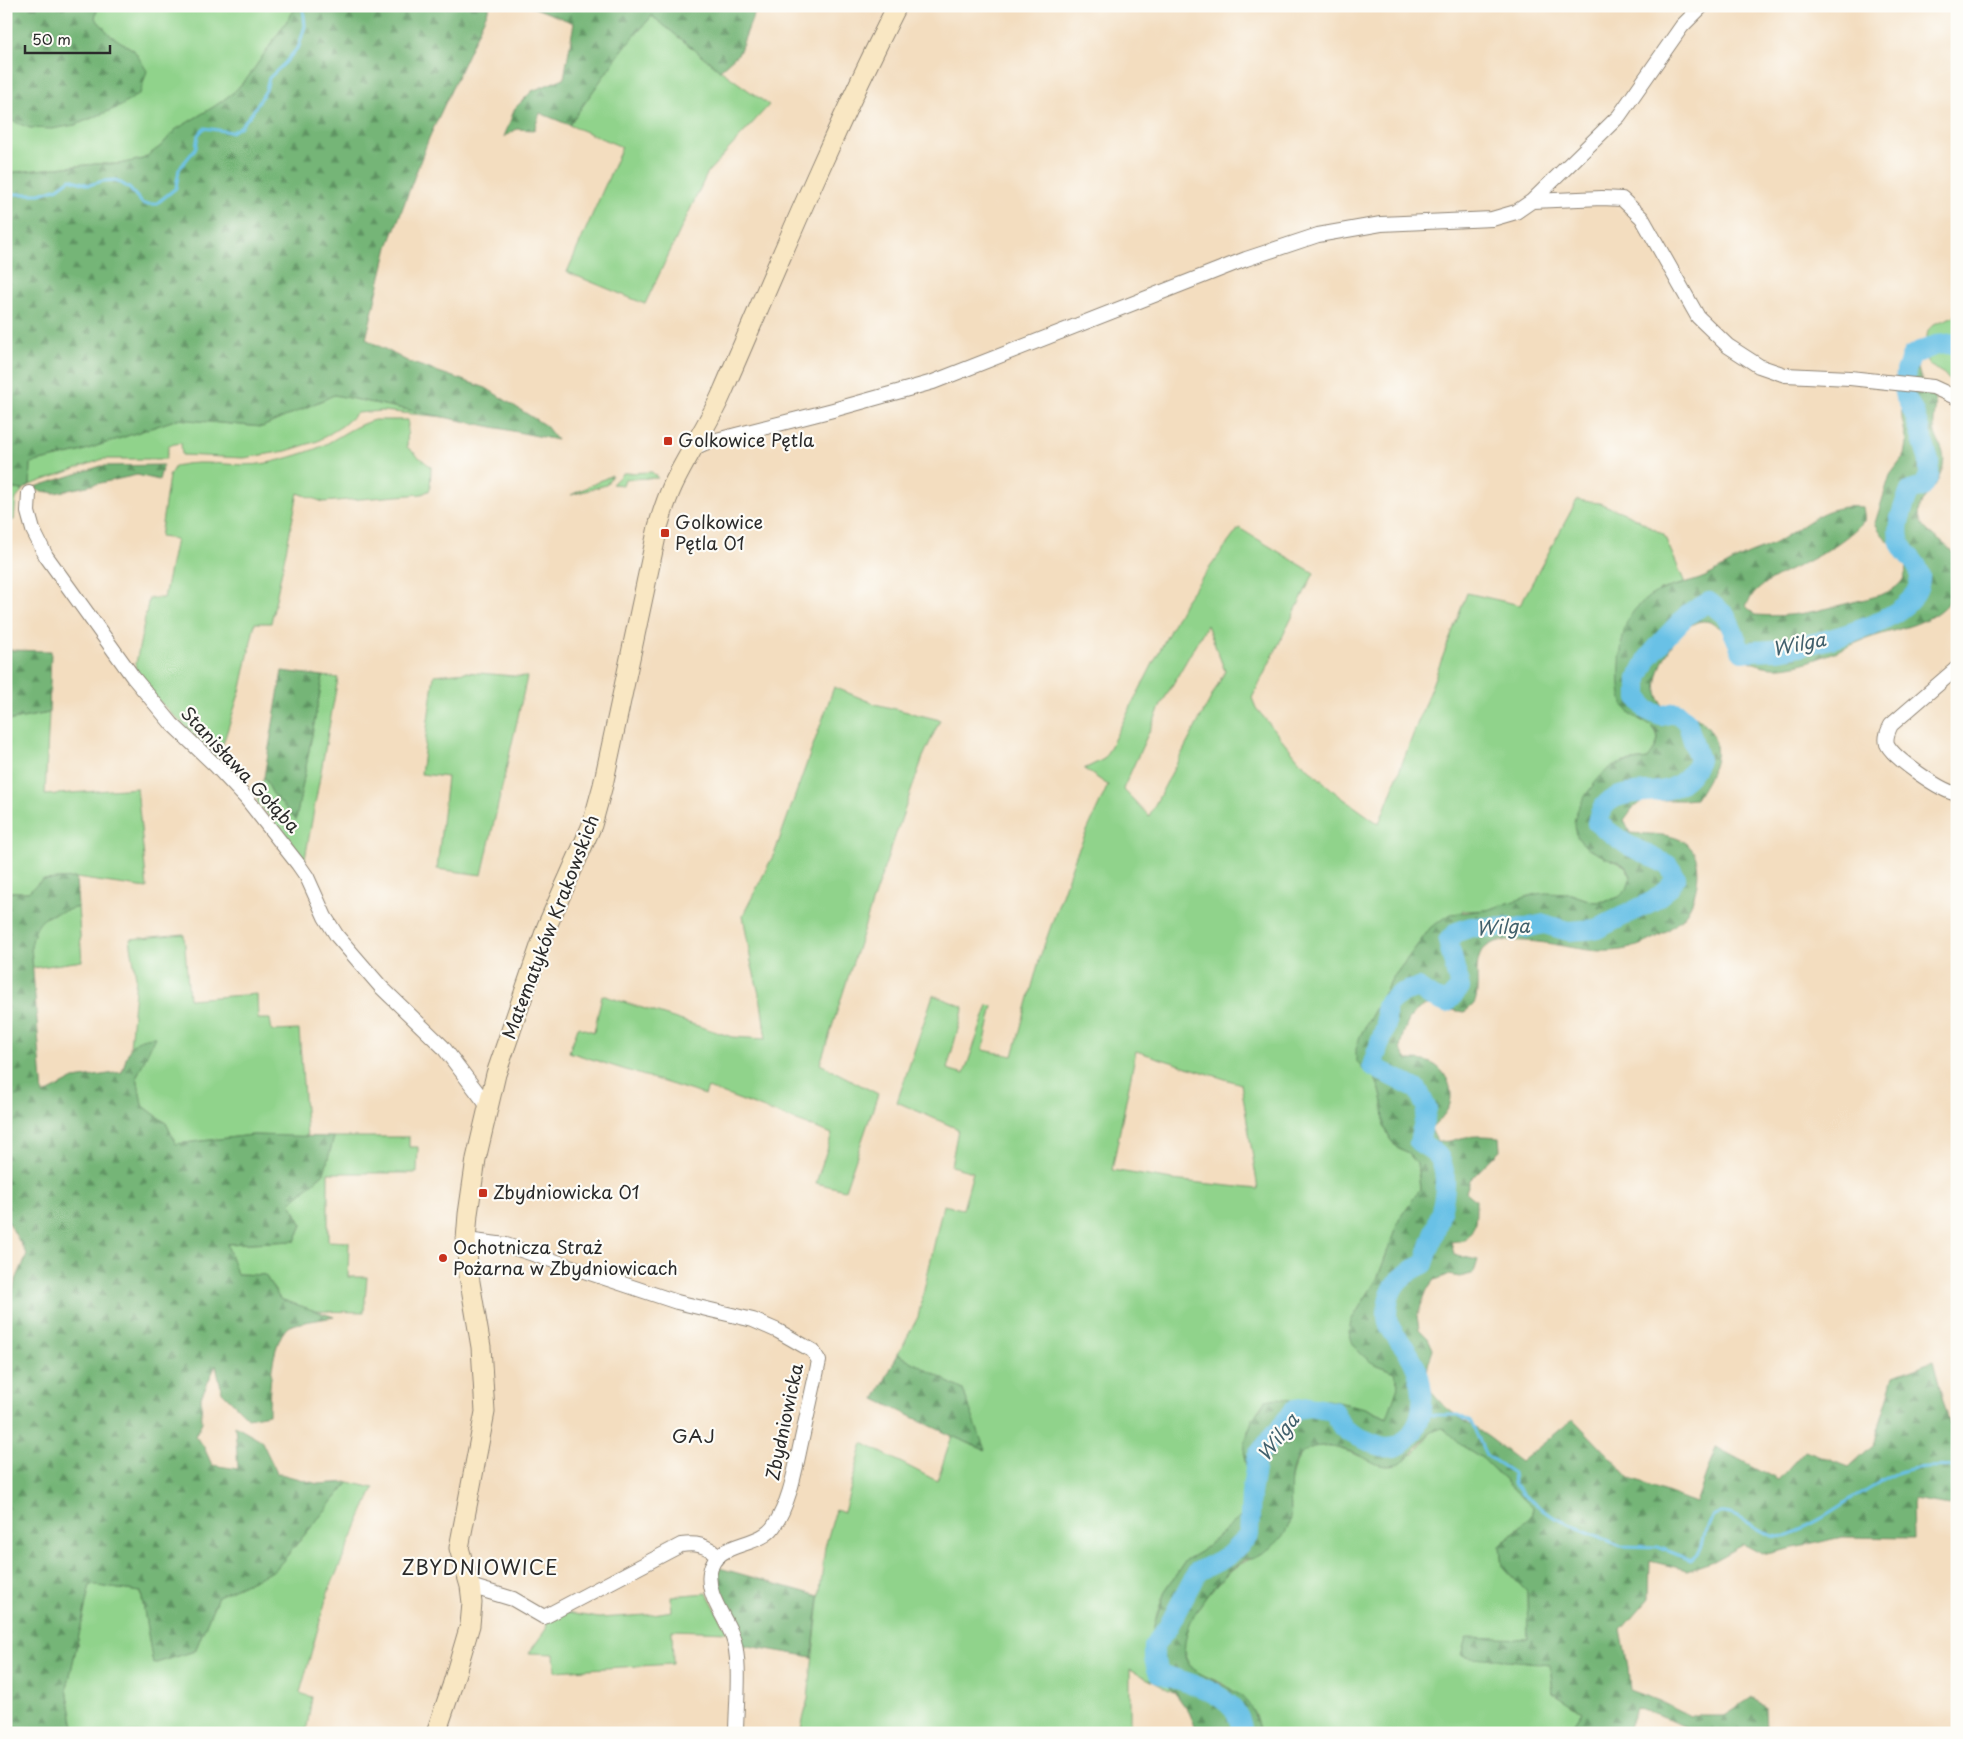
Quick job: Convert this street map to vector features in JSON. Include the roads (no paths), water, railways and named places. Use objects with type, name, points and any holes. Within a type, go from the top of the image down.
[{"type":"street","name":"Matematyków Krakowskich","points":[[436,1733],[470,1626],[472,1603],[470,1586],[459,1548],[485,1412],[481,1347],[468,1276],[466,1240],[472,1186],[496,1074],[547,926],[592,825],[603,785],[658,527],[673,485],[719,401],[786,245],[897,6]]},
{"type":"street","points":[[692,449],[705,443],[933,382],[1246,260],[1318,235],[1381,224],[1492,219],[1516,212],[1532,201],[1619,116],[1682,26],[1702,6]]},
{"type":"street","points":[[1532,201],[1622,199],[1642,218],[1698,317],[1728,346],[1759,366],[1785,375],[1933,387],[1957,398]]},
{"type":"street","name":"Stanisława Gołąba","points":[[29,493],[28,512],[33,530],[46,556],[123,664],[172,724],[216,766],[278,837],[307,876],[325,917],[337,936],[381,987],[443,1047],[488,1105]]},
{"type":"street","points":[[1957,668],[1891,725],[1886,736],[1887,745],[1897,756],[1933,784],[1950,793],[1957,794]]},
{"type":"street","name":"Zbydniowicka","points":[[466,1240],[506,1245],[677,1302],[753,1320],[778,1331],[813,1351],[819,1361],[794,1475],[774,1527],[762,1536],[718,1555]]},
{"type":"street","points":[[470,1586],[512,1599],[544,1617],[681,1545],[696,1543],[708,1548],[718,1555],[712,1562],[709,1583],[736,1647],[736,1733]]},
{"type":"waterway","points":[[6,194],[40,194],[58,188],[70,179],[89,185],[116,180],[129,188],[143,204],[156,204],[176,188],[179,169],[196,148],[198,135],[204,128],[231,132],[240,127],[252,113],[266,90],[269,78],[299,46],[305,26],[303,6]]},
{"type":"waterway","name":"Wilga","points":[[1242,1733],[1234,1710],[1219,1696],[1200,1687],[1159,1674],[1154,1659],[1154,1646],[1168,1627],[1197,1572],[1228,1556],[1249,1535],[1251,1494],[1257,1456],[1295,1409],[1309,1407],[1333,1411],[1343,1428],[1349,1432],[1379,1445],[1392,1447],[1405,1441],[1413,1431],[1419,1420],[1422,1408],[1421,1383],[1417,1371],[1412,1359],[1393,1333],[1387,1320],[1387,1315],[1389,1297],[1396,1283],[1408,1273],[1424,1264],[1441,1212],[1445,1184],[1444,1171],[1438,1156],[1419,1142],[1427,1109],[1418,1090],[1372,1066],[1386,1025],[1386,1006],[1400,994],[1418,988],[1431,997],[1446,1003],[1460,988],[1448,941],[1457,932],[1471,927],[1525,928],[1544,924],[1568,931],[1597,929],[1653,901],[1668,889],[1676,877],[1668,865],[1626,844],[1597,823],[1601,811],[1614,798],[1633,793],[1665,790],[1676,786],[1693,770],[1699,760],[1687,722],[1676,712],[1661,716],[1647,710],[1638,698],[1638,678],[1648,658],[1688,614],[1709,602],[1726,616],[1742,652],[1784,649],[1820,642],[1866,627],[1905,606],[1916,591],[1920,575],[1916,565],[1900,543],[1898,528],[1910,491],[1923,487],[1929,476],[1929,461],[1914,413],[1904,394],[1906,371],[1912,355],[1936,345],[1957,343]]},
{"type":"waterway","points":[[1421,1415],[1458,1415],[1471,1422],[1486,1455],[1513,1473],[1514,1483],[1522,1494],[1555,1518],[1621,1546],[1658,1547],[1691,1560],[1699,1552],[1711,1518],[1720,1513],[1735,1516],[1768,1535],[1783,1536],[1812,1524],[1879,1482],[1900,1472],[1924,1467],[1957,1467]]},
{"type":"place","name":"Golkowice Pętla","points":[[668,441]]},
{"type":"place","name":"Golkowice Pętla 01","points":[[665,533]]},
{"type":"place","name":"Zbydniowicka 01","points":[[483,1193]]},
{"type":"place","name":"Ochotnicza Straż Pożarna w Zbydniowicach","points":[[443,1258]]},
{"type":"district","name":"GAJ","points":[[694,1436]]},
{"type":"district","name":"ZBYDNIOWICE","points":[[480,1568]]}]
